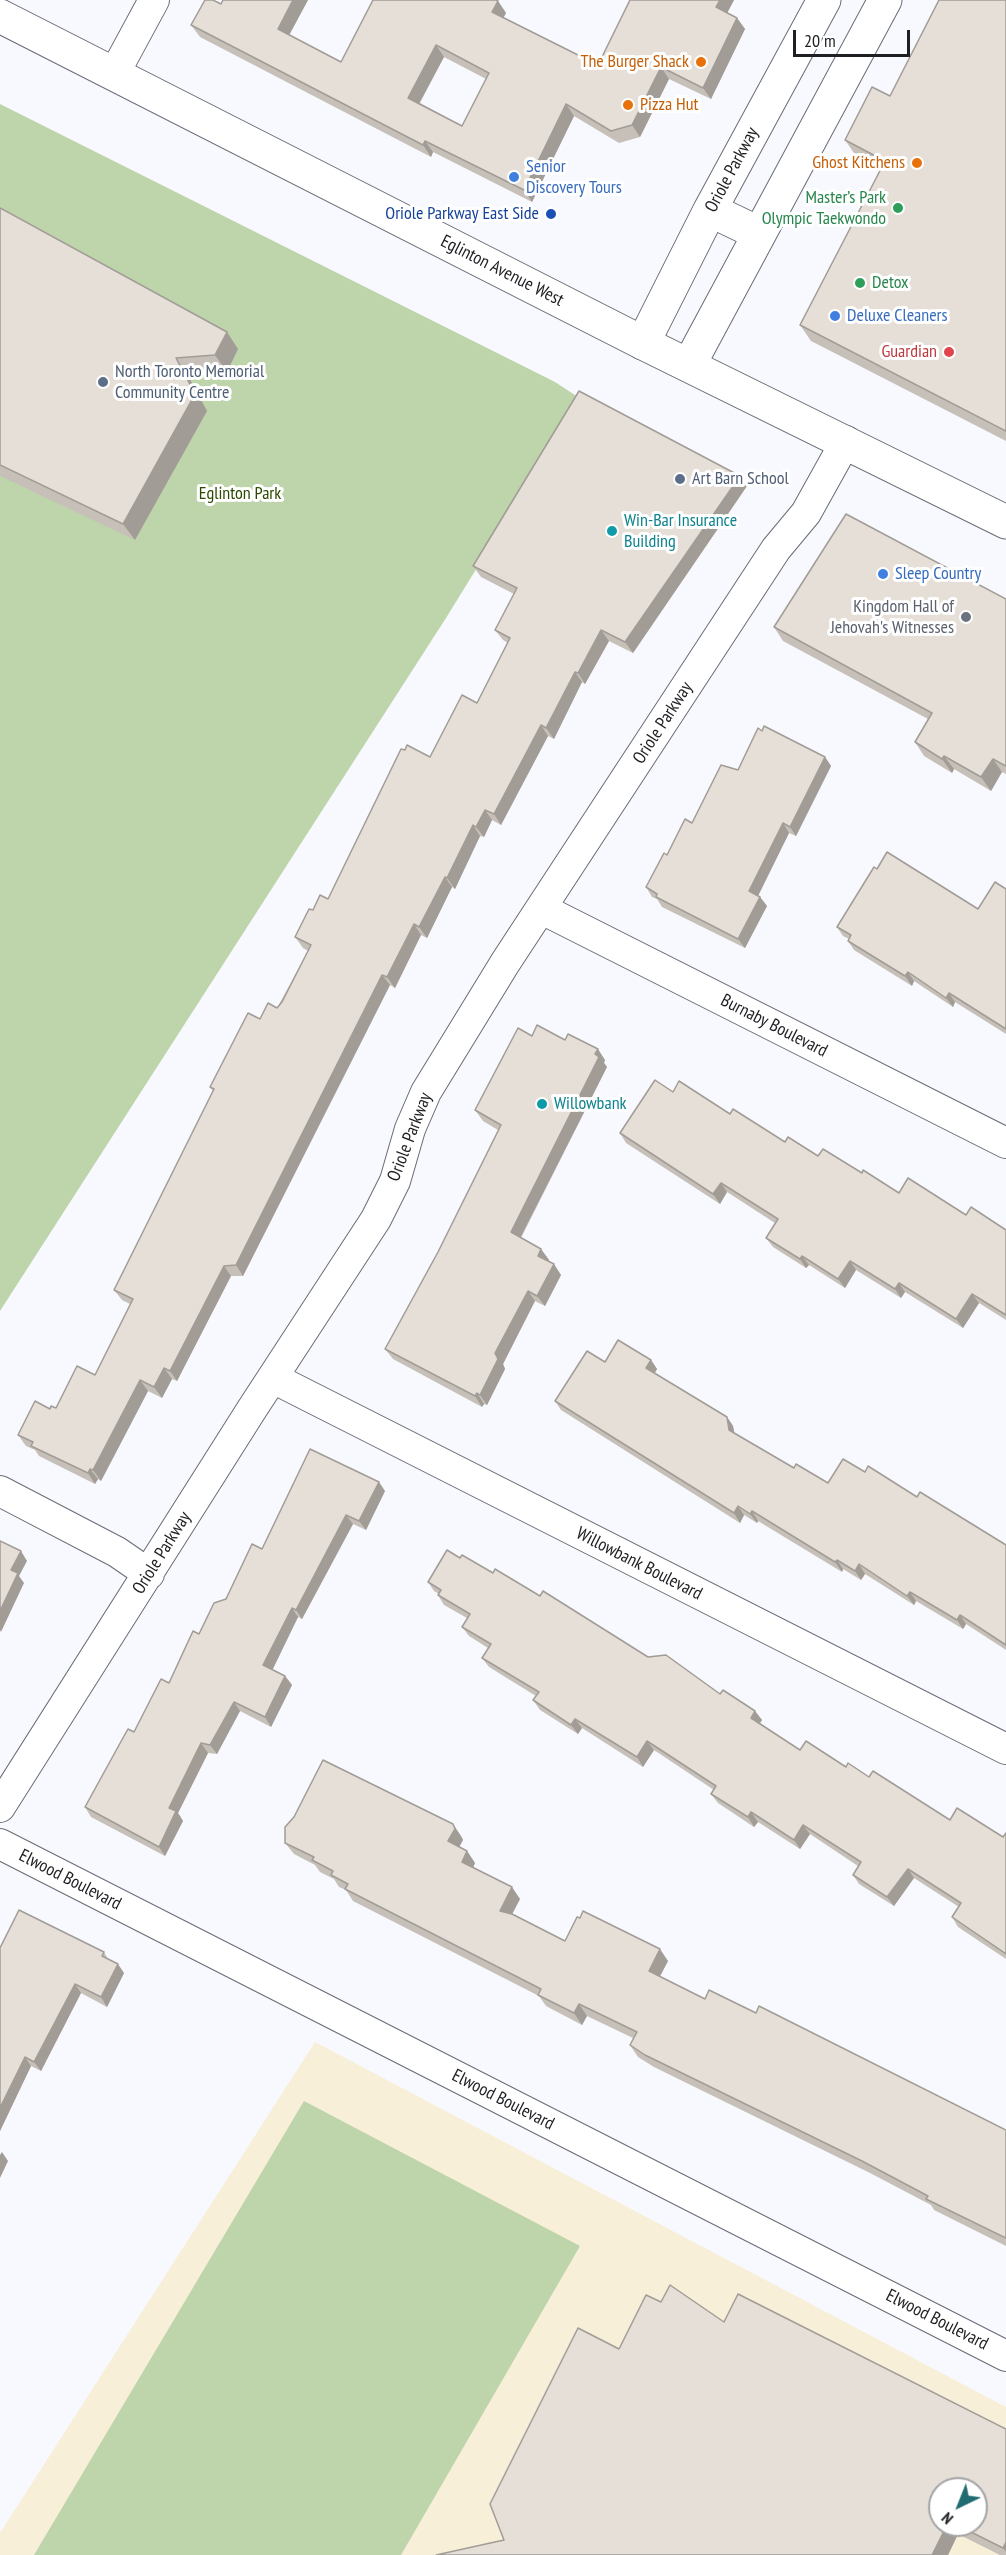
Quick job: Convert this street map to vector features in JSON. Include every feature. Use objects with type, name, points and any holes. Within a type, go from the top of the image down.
[{"type":"main road","name":"Oriole Parkway","points":[[643,343],[710,210],[824,0]]},
{"type":"main road","points":[[689,365],[885,0]]},
{"type":"main road","name":"Eglinton Avenue West","points":[[0,16],[643,343],[846,441],[1006,522]]},
{"type":"main road","points":[[710,210],[758,233]]},
{"type":"street","points":[[114,74],[154,0]]},
{"type":"street","name":"Oriole Parkway","points":[[0,1807],[376,1219],[394,1181],[410,1129],[426,1092],[505,963],[776,549],[806,513],[846,441]]},
{"type":"street","name":"Burnaby Boulevard","points":[[542,909],[1006,1143]]},
{"type":"street","name":"Willowbank Boulevard","points":[[273,1378],[1006,1749]]},
{"type":"street","points":[[0,1491],[117,1552],[150,1574]]},
{"type":"street","name":"Elwood Boulevard","points":[[0,1844],[1006,2356]]},
{"type":"shaded area","points":[[315,2042],[1006,2407],[1006,2555],[0,2555],[0,2533]]},
{"type":"green space","name":"Eglinton Park","points":[[0,104],[555,382],[581,399],[446,618],[0,1311]]},
{"type":"green space","points":[[304,2101],[580,2246],[401,2555],[34,2555]]},
{"type":"building","points":[[205,0],[213,0],[221,4],[223,0],[293,0],[278,29],[341,62],[373,0],[496,0],[498,1],[492,12],[598,65],[630,0],[720,0],[716,7],[737,18],[703,88],[661,67],[632,125],[611,131],[566,104],[524,190],[425,141],[423,145],[191,25]],"holes":[[[436,45],[489,73],[462,126],[408,98]]]},
{"type":"building","points":[[939,0],[1006,0],[1006,431],[800,325],[885,161],[845,140],[872,87],[890,96]]},
{"type":"building","name":"North Toronto Memorial Community Centre","points":[[0,208],[227,332],[215,355],[176,358],[195,394],[123,524],[0,465]]},
{"type":"building","points":[[579,391],[740,476],[625,642],[601,630],[578,673],[575,672],[546,728],[541,725],[494,814],[485,810],[476,827],[473,825],[447,878],[445,877],[419,927],[414,924],[387,977],[382,975],[236,1265],[224,1266],[170,1371],[164,1368],[154,1387],[140,1380],[93,1470],[90,1469],[88,1473],[31,1446],[33,1442],[18,1435],[35,1401],[50,1409],[51,1406],[56,1408],[77,1366],[95,1375],[133,1299],[114,1290],[214,1089],[210,1087],[248,1013],[260,1019],[268,1003],[277,1008],[282,1002],[311,945],[295,937],[309,909],[313,910],[320,895],[328,899],[401,749],[405,750],[407,745],[430,757],[462,695],[477,703],[510,638],[495,630],[517,588],[473,566]]},
{"type":"building","points":[[846,514],[1006,599],[1006,766],[993,759],[981,777],[944,756],[942,759],[915,742],[932,713],[774,627]]},
{"type":"building","points":[[764,726],[825,757],[790,827],[783,823],[749,891],[760,897],[738,939],[656,897],[657,894],[646,887],[664,853],[667,855],[685,819],[692,823],[721,765],[738,770],[758,728],[762,731]]},
{"type":"building","points":[[887,852],[978,909],[995,882],[1006,889],[1006,1029],[949,993],[946,998],[908,972],[905,976],[848,941],[851,935],[837,927],[874,867],[877,869]]},
{"type":"building","points":[[537,1025],[565,1040],[568,1034],[598,1049],[595,1054],[599,1057],[511,1232],[541,1249],[538,1256],[554,1264],[537,1296],[528,1291],[495,1353],[498,1359],[480,1395],[477,1393],[475,1396],[385,1349],[438,1252],[501,1125],[475,1110],[518,1028],[532,1036]]},
{"type":"building","points":[[655,1080],[673,1092],[679,1081],[730,1114],[733,1109],[785,1142],[788,1137],[818,1156],[823,1149],[862,1173],[863,1170],[899,1193],[908,1178],[966,1215],[971,1207],[1006,1230],[1006,1315],[972,1294],[956,1319],[899,1283],[895,1289],[850,1261],[838,1279],[802,1256],[800,1259],[766,1238],[778,1219],[721,1183],[713,1194],[620,1133]]},
{"type":"building","points":[[618,1340],[651,1360],[646,1368],[727,1417],[729,1430],[794,1468],[796,1464],[828,1483],[843,1459],[865,1472],[868,1466],[917,1497],[920,1492],[1006,1545],[1006,1645],[960,1615],[957,1620],[910,1592],[907,1596],[859,1564],[855,1571],[837,1560],[835,1562],[752,1511],[750,1514],[738,1506],[734,1513],[555,1401],[587,1351],[605,1362]]},
{"type":"building","points":[[310,1449],[379,1482],[359,1521],[346,1515],[296,1610],[292,1608],[263,1665],[285,1676],[265,1717],[234,1702],[210,1745],[201,1743],[169,1808],[176,1811],[159,1847],[85,1807],[128,1729],[134,1732],[161,1679],[169,1683],[193,1631],[199,1634],[214,1603],[226,1599],[252,1544],[262,1549]]},
{"type":"building","points":[[0,1541],[21,1551],[11,1570],[18,1573],[0,1611]]},
{"type":"building","points":[[447,1550],[460,1558],[462,1555],[493,1573],[495,1569],[540,1596],[543,1591],[648,1657],[666,1655],[720,1694],[723,1690],[755,1711],[751,1718],[800,1750],[806,1741],[846,1767],[848,1763],[869,1777],[873,1771],[950,1820],[957,1808],[1003,1837],[1006,1833],[1006,1954],[952,1917],[961,1903],[908,1869],[887,1897],[853,1875],[861,1862],[803,1825],[794,1840],[751,1812],[748,1817],[711,1794],[716,1786],[647,1741],[637,1757],[575,1719],[571,1725],[533,1700],[539,1692],[482,1658],[491,1644],[462,1627],[470,1614],[438,1595],[441,1590],[428,1582]]},
{"type":"building","points":[[323,1760],[453,1824],[455,1829],[448,1841],[467,1851],[462,1862],[512,1887],[500,1911],[512,1914],[565,1941],[577,1917],[580,1918],[583,1911],[660,1949],[649,1971],[705,1999],[709,1990],[756,2013],[759,2006],[1006,2130],[1006,2238],[926,2199],[928,2196],[862,2161],[645,2055],[630,2045],[637,2032],[579,2004],[574,2013],[538,1995],[541,1989],[345,1889],[348,1884],[331,1875],[333,1871],[312,1860],[314,1857],[285,1843],[285,1827],[294,1817]]},
{"type":"building","points":[[19,1910],[104,1952],[102,1956],[118,1964],[101,1997],[75,1984],[34,2062],[25,2057],[0,2108],[0,1948]]},
{"type":"building","points":[[670,2285],[724,2322],[738,2294],[1006,2429],[1006,2542],[1003,2548],[981,2537],[988,2537],[988,2477],[928,2477],[928,2537],[941,2537],[932,2555],[436,2555],[504,2540],[490,2504],[578,2328],[619,2349],[646,2295],[661,2302]]},
{"type":"place","name":"The Burger Shack","points":[[701,62]]},
{"type":"place","name":"Pizza Hut","points":[[628,105]]},
{"type":"place","name":"Ghost Kitchens","points":[[917,163]]},
{"type":"place","name":"Senior Discovery Tours","points":[[514,177]]},
{"type":"place","name":"Master’s Park Olympic Taekwondo","points":[[898,208]]},
{"type":"place","name":"Oriole Parkway East Side","points":[[551,214]]},
{"type":"place","name":"Detox","points":[[860,283]]},
{"type":"place","name":"Deluxe Cleaners","points":[[835,316]]},
{"type":"place","name":"Guardian","points":[[949,352]]},
{"type":"place","name":"North Toronto Memorial Community Centre","points":[[103,382]]},
{"type":"place","name":"Art Barn School","points":[[680,479]]},
{"type":"place","name":"Win-Bar Insurance Building","points":[[612,531]]},
{"type":"place","name":"Sleep Country","points":[[883,574]]},
{"type":"place","name":"Kingdom Hall of Jehovah's Witnesses","points":[[966,617]]},
{"type":"place","name":"Willowbank","points":[[542,1104]]}]
